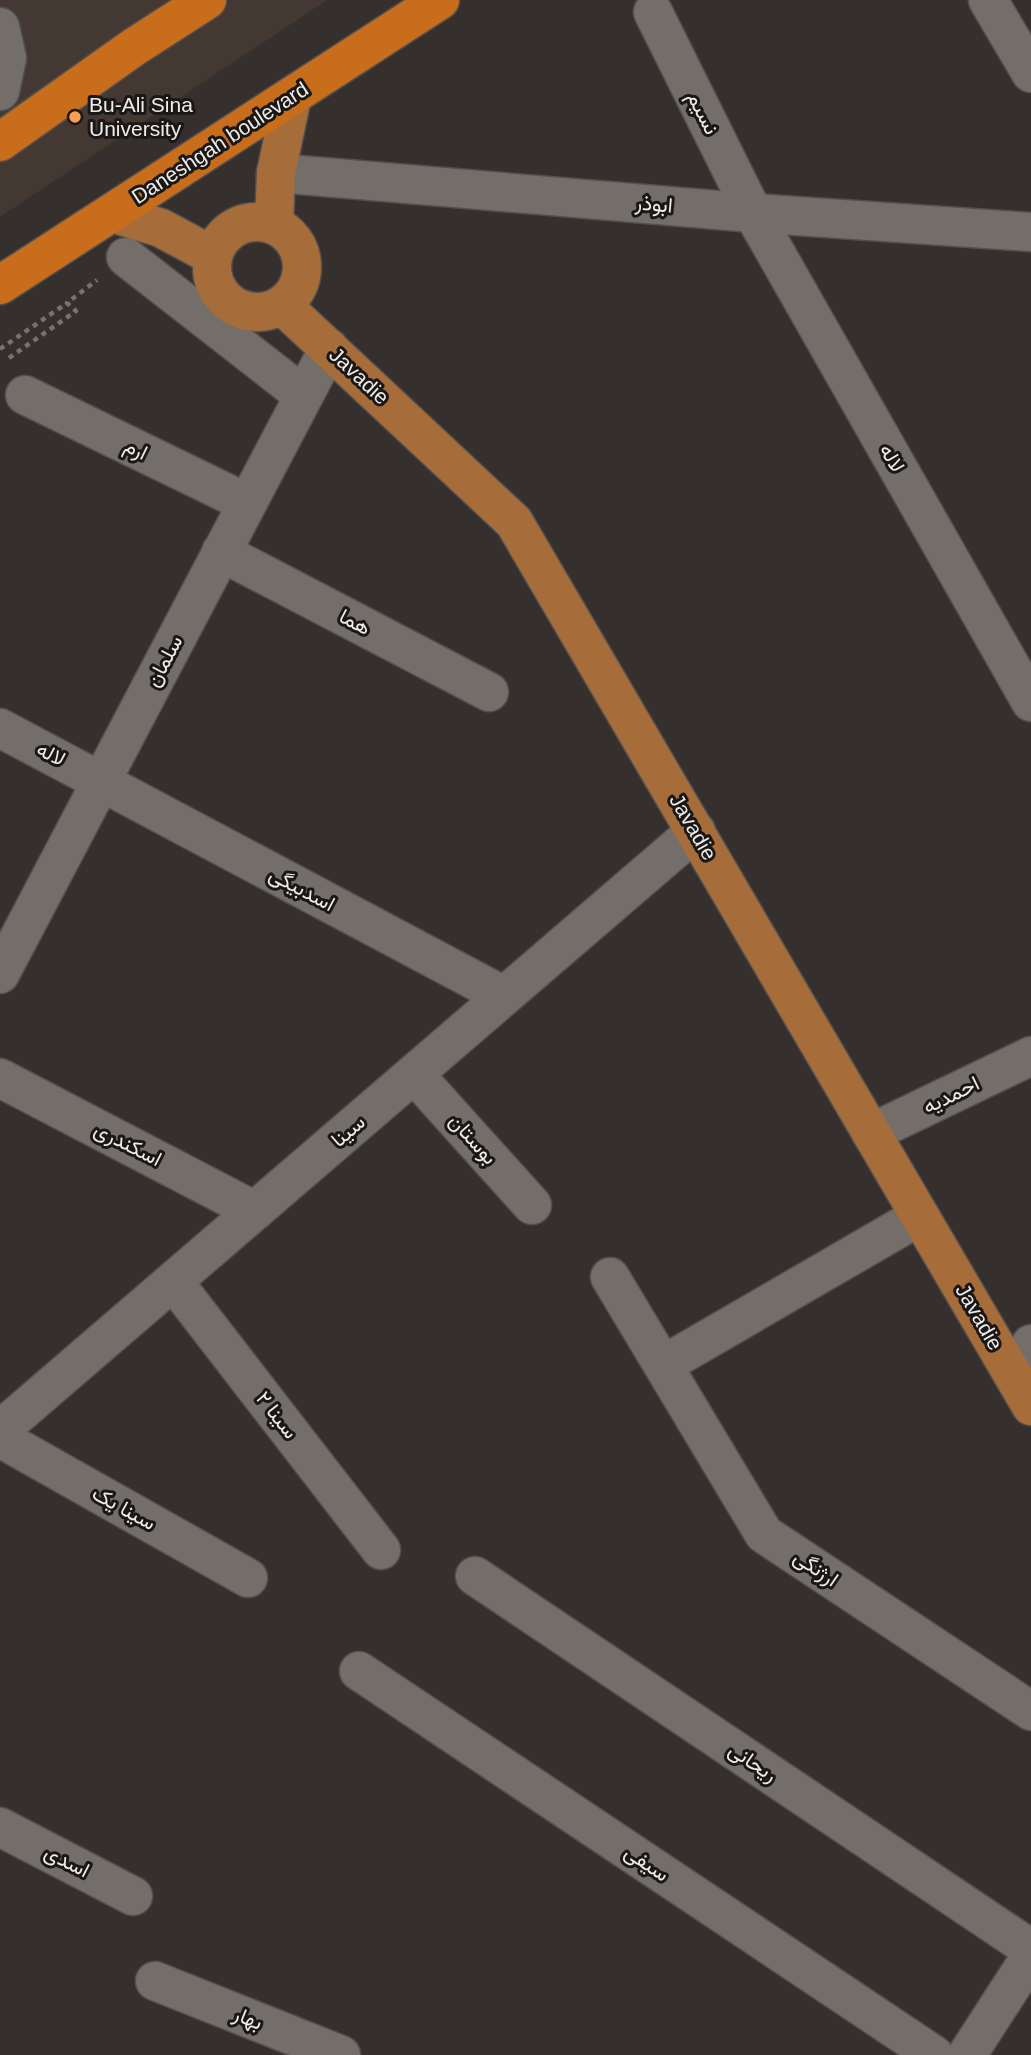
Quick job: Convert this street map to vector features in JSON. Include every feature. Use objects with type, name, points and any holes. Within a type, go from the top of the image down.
[{"type":"highway","points":[[0,142],[134,47],[207,0]]},
{"type":"highway","name":"Daneshgah boulevard","points":[[0,285],[440,0]]},
{"type":"main road","points":[[274,224],[276,173],[292,97]]},
{"type":"main road","points":[[112,213],[161,228],[213,256]]},
{"type":"main road","points":[[255,221],[274,224],[290,236],[301,253],[303,272],[296,291],[283,306],[262,313],[241,310],[223,297],[213,278],[213,256],[222,238],[236,226],[255,221]]},
{"type":"main road","name":"Javadie","points":[[283,306],[514,522],[920,1216],[1025,1375]]},
{"type":"street","points":[[988,0],[1031,73]]},
{"type":"street","name":"نسیم","points":[[653,12],[753,213]]},
{"type":"street","points":[[0,27],[6,58],[0,91]]},
{"type":"street","name":"ابوذر","points":[[276,173],[753,213],[1031,232]]},
{"type":"street","name":"لاله","points":[[753,213],[1031,702]]},
{"type":"street","points":[[126,257],[303,395]]},
{"type":"street","name":"سلمان","points":[[0,974],[329,348]]},
{"type":"street","name":"ارم","points":[[25,395],[247,503]]},
{"type":"street","name":"هما","points":[[221,552],[489,692]]},
{"type":"street","name":"لاله","points":[[0,727],[101,782]]},
{"type":"street","name":"اسدبیگی","points":[[101,782],[504,996]]},
{"type":"street","name":"سینا","points":[[0,1430],[696,831]]},
{"type":"street","name":"احمدیه","points":[[871,1133],[1031,1056]]},
{"type":"street","name":"بوستان","points":[[414,1074],[532,1205]]},
{"type":"street","name":"اسکندری","points":[[0,1078],[255,1211]]},
{"type":"street","points":[[663,1365],[920,1216]]},
{"type":"street","name":"ارژنگی","points":[[610,1277],[764,1534],[1031,1711]]},
{"type":"street","name":"سینا ۲","points":[[173,1281],[381,1550]]},
{"type":"street","name":"سینا یک","points":[[0,1438],[248,1578]]},
{"type":"street","name":"ریحانی","points":[[475,1576],[1031,1949]]},
{"type":"street","name":"سیفی","points":[[359,1671],[934,2055]]},
{"type":"street","name":"اسدی","points":[[0,1827],[133,1896]]},
{"type":"street","points":[[967,2055],[1031,1956]]},
{"type":"street","name":"بهار","points":[[155,1981],[341,2055]]},
{"type":"path","points":[[0,349],[67,303],[126,257]]},
{"type":"path","points":[[0,365],[76,311],[67,303]]},
{"type":"shaded area","name":"Bu-Ali Sina University","points":[[0,0],[327,0],[0,217]]},
{"type":"place","name":"Bu-Ali Sina University","points":[[75,117]]}]
